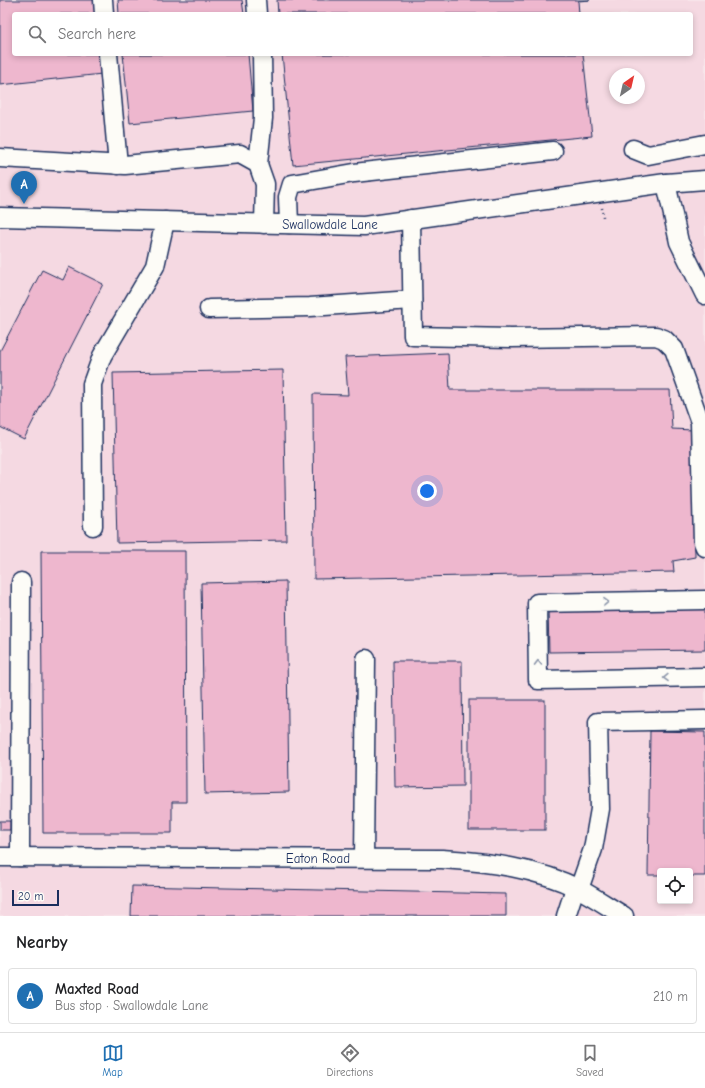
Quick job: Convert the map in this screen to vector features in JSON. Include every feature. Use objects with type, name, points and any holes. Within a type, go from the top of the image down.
[{"type":"street","points":[[103,0],[104,12]]},
{"type":"street","points":[[256,0],[257,12]]},
{"type":"street","points":[[108,56],[118,165]]},
{"type":"street","points":[[262,56],[263,118],[258,164],[265,184],[264,224]]},
{"type":"street","points":[[633,149],[648,155],[705,144]]},
{"type":"street","points":[[289,224],[288,197],[292,184],[354,173],[553,152]]},
{"type":"street","points":[[0,158],[118,165],[240,154],[258,164]]},
{"type":"street","name":"Swallowdale Lane","points":[[0,218],[364,226],[666,183],[705,180]]},
{"type":"street","points":[[666,183],[679,242],[705,295]]},
{"type":"street","points":[[411,219],[412,336],[511,338],[656,336],[664,338],[674,349],[700,422],[703,542],[705,547]]},
{"type":"street","points":[[93,526],[92,384],[102,356],[155,266],[165,221]]},
{"type":"street","points":[[209,309],[310,307],[412,300]]},
{"type":"street","points":[[20,857],[21,582]]},
{"type":"street","points":[[705,600],[537,603],[538,680],[705,677]]},
{"type":"street","points":[[364,858],[366,659]]},
{"type":"street","points":[[566,916],[593,849],[600,809],[598,722],[705,720]]},
{"type":"street","name":"Eaton Road","points":[[0,857],[364,858],[442,859],[490,862],[541,875],[577,889],[624,916]]},
{"type":"shaded area","points":[[0,0],[705,0],[705,916],[0,916]]},
{"type":"building","points":[[0,0],[95,0],[96,12],[12,12],[12,56],[100,56],[102,74],[0,85]]},
{"type":"building","points":[[118,0],[242,0],[244,12],[119,12]]},
{"type":"building","points":[[277,0],[590,0],[578,1],[579,12],[278,12]]},
{"type":"building","points":[[123,56],[248,56],[253,111],[130,123]]},
{"type":"building","points":[[282,56],[583,56],[592,136],[293,165]]},
{"type":"building","points":[[69,267],[103,284],[24,439],[0,427],[0,351],[42,270],[63,280]]},
{"type":"building","points":[[448,353],[450,390],[670,390],[672,429],[693,430],[695,557],[673,561],[674,572],[314,579],[313,394],[348,395],[345,357]]},
{"type":"building","points":[[283,370],[286,540],[117,543],[113,373]]},
{"type":"building","points":[[41,551],[185,551],[186,802],[172,802],[172,833],[43,833]]},
{"type":"building","points":[[286,581],[289,792],[205,794],[201,583]]},
{"type":"building","points":[[705,606],[705,650],[549,652],[548,608]]},
{"type":"building","points":[[393,661],[462,661],[463,786],[395,787]]},
{"type":"building","points":[[469,700],[545,700],[545,830],[469,830]]},
{"type":"building","points":[[650,731],[705,732],[705,876],[693,876],[693,868],[657,868],[657,875],[648,875]]},
{"type":"building","points":[[0,821],[10,821],[10,830],[0,830]]},
{"type":"building","points":[[132,886],[506,894],[506,916],[131,916]]},
{"type":"place","name":"Maxted Road","points":[[24,204]]}]
